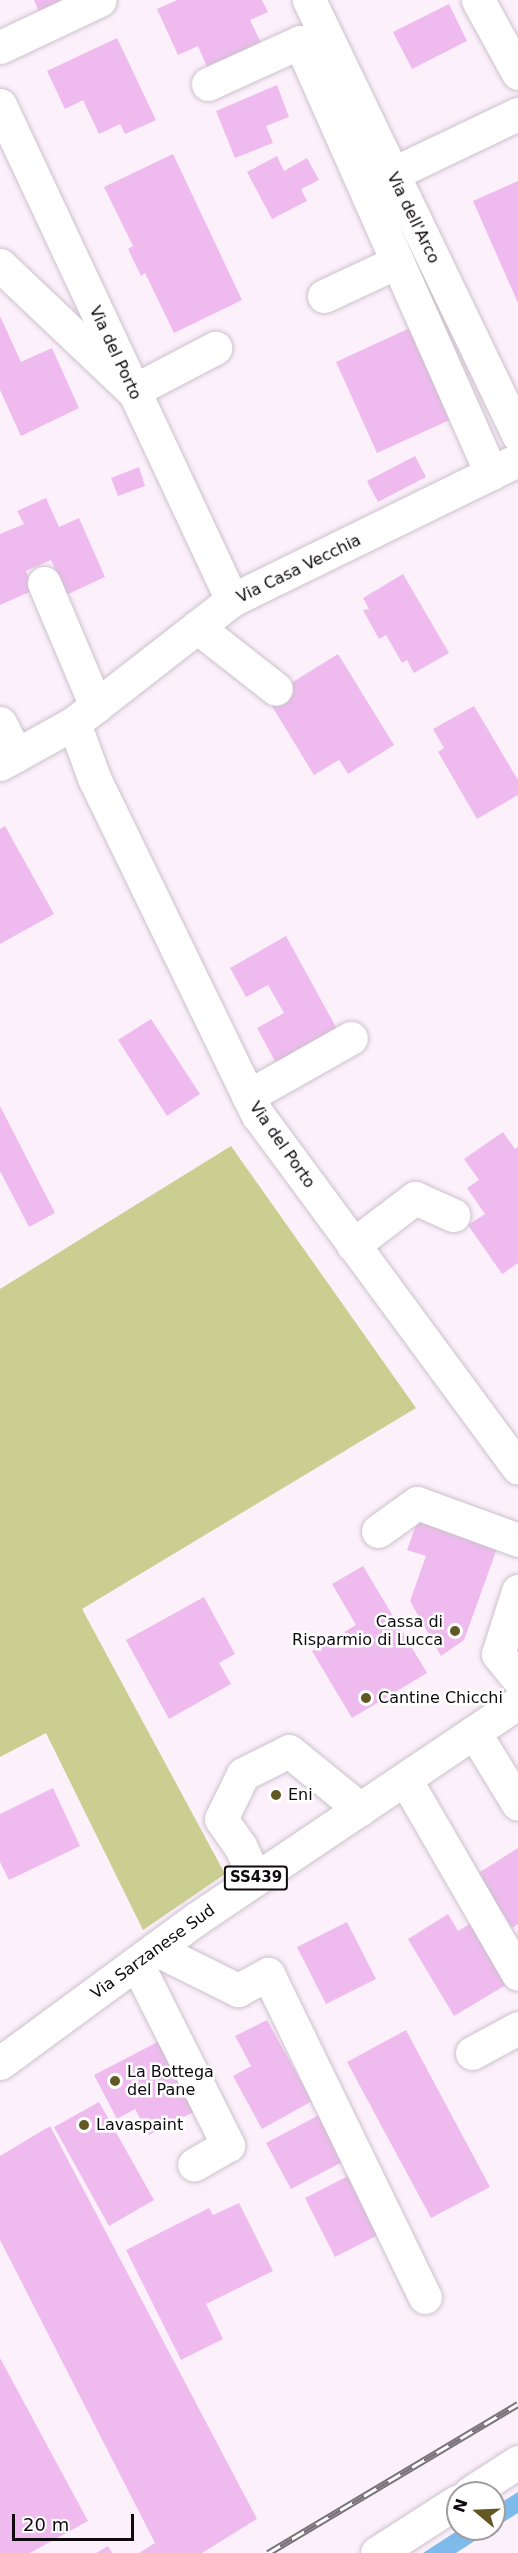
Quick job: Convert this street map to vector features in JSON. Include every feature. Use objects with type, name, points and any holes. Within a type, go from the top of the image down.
[{"type":"street","points":[[0,47],[100,0]]},
{"type":"street","name":"Via dell'Arco","points":[[309,0],[518,435]]},
{"type":"street","points":[[478,0],[518,73]]},
{"type":"street","name":"Via Casa Vecchia","points":[[8,760],[85,715],[232,600],[504,467],[397,262],[300,42],[208,84]]},
{"type":"street","name":"Via del Porto","points":[[0,105],[232,600]]},
{"type":"street","points":[[392,174],[518,114]]},
{"type":"street","points":[[324,296],[397,262]]},
{"type":"street","points":[[0,265],[133,391],[215,348]]},
{"type":"street","name":"Via del Porto","points":[[44,583],[85,715],[93,778],[258,1115],[518,1468]]},
{"type":"street","points":[[197,627],[276,688]]},
{"type":"street","points":[[0,723],[8,760]]},
{"type":"street","points":[[248,1096],[351,1038]]},
{"type":"street","points":[[353,1245],[415,1198],[453,1215]]},
{"type":"street","points":[[378,1531],[417,1503],[518,1540]]},
{"type":"street","points":[[518,1591],[498,1654],[518,1679]]},
{"type":"street","name":"Via Sarzanese Sud","points":[[0,2063],[255,1879],[518,1703]]},
{"type":"street","points":[[474,1732],[518,1804]]},
{"type":"street","points":[[255,1879],[240,1846],[222,1819],[243,1774],[289,1751],[360,1809]]},
{"type":"street","points":[[405,1779],[518,1974]]},
{"type":"street","points":[[146,1957],[228,2145],[194,2165]]},
{"type":"street","points":[[146,1957],[238,1990],[268,1974],[425,2297]]},
{"type":"street","points":[[471,2054],[518,2028]]},
{"type":"street","points":[[489,2481],[518,2462]]},
{"type":"street","points":[[377,2553],[446,2509]]},
{"type":"green space","points":[[231,1146],[416,1408],[82,1609],[225,1874],[143,1930],[46,1733],[0,1757],[0,1289]]},
{"type":"water","points":[[518,2492],[518,2513],[506,2520],[506,2500]]},
{"type":"water","points":[[446,2538],[446,2541],[474,2541],[456,2553],[423,2553]]},
{"type":"building","points":[[34,0],[69,0],[40,14]]},
{"type":"building","points":[[177,0],[262,0],[268,12],[250,20],[261,43],[207,67],[198,46],[178,55],[157,9]]},
{"type":"building","points":[[449,4],[467,41],[412,69],[393,32]]},
{"type":"building","points":[[117,38],[156,120],[125,134],[120,124],[99,134],[83,100],[65,109],[47,71]]},
{"type":"building","points":[[277,85],[289,117],[266,126],[273,143],[235,158],[216,111]]},
{"type":"building","points":[[173,154],[242,300],[174,333],[145,273],[141,276],[128,249],[133,246],[104,187]]},
{"type":"building","points":[[277,156],[284,171],[307,158],[319,180],[301,189],[307,201],[272,219],[247,172]]},
{"type":"building","points":[[518,181],[518,303],[473,201]]},
{"type":"building","points":[[0,316],[21,362],[52,348],[79,408],[21,436],[0,390]]},
{"type":"building","points":[[412,327],[454,418],[377,453],[336,362]]},
{"type":"building","points":[[415,456],[426,477],[378,502],[367,481]]},
{"type":"building","points":[[139,467],[145,486],[118,496],[111,478]]},
{"type":"building","points":[[46,498],[59,527],[79,518],[105,577],[66,595],[51,560],[26,571],[34,590],[0,605],[0,534],[24,524],[17,511]]},
{"type":"building","points":[[403,574],[449,653],[414,673],[407,660],[402,663],[386,635],[379,639],[363,610],[369,609],[363,598]]},
{"type":"building","points":[[338,654],[394,745],[348,774],[339,760],[314,775],[267,698]]},
{"type":"building","points":[[474,706],[518,780],[518,795],[477,819],[438,752],[444,748],[433,729]]},
{"type":"building","points":[[5,826],[54,914],[0,944],[0,829]]},
{"type":"building","points":[[286,936],[337,1029],[276,1063],[257,1028],[284,1013],[268,985],[246,997],[230,968]]},
{"type":"building","points":[[151,1019],[200,1094],[167,1116],[118,1040]]},
{"type":"building","points":[[0,1106],[55,1213],[29,1227],[0,1171]]},
{"type":"building","points":[[503,1132],[515,1149],[518,1147],[518,1263],[502,1274],[468,1225],[485,1214],[467,1188],[479,1180],[464,1159]]},
{"type":"building","points":[[420,1514],[499,1543],[464,1640],[441,1656],[410,1601],[426,1556],[407,1550]]},
{"type":"building","points":[[363,1566],[427,1673],[352,1718],[312,1651],[356,1625],[332,1584]]},
{"type":"building","points":[[204,1597],[235,1654],[219,1663],[231,1684],[169,1719],[126,1640]]},
{"type":"building","points":[[53,1788],[80,1846],[9,1880],[0,1862],[0,1814]]},
{"type":"building","points":[[518,1848],[518,1924],[512,1928],[477,1874]]},
{"type":"building","points":[[448,1914],[458,1931],[478,1919],[514,1980],[454,2016],[408,1939]]},
{"type":"building","points":[[347,1922],[376,1979],[326,2004],[297,1947]]},
{"type":"building","points":[[267,2020],[312,2101],[262,2129],[233,2076],[251,2066],[235,2036]]},
{"type":"building","points":[[406,2030],[490,2187],[431,2218],[347,2062]]},
{"type":"building","points":[[169,2036],[205,2106],[149,2135],[135,2109],[117,2119],[94,2075]]},
{"type":"building","points":[[99,2102],[154,2200],[109,2226],[54,2127]]},
{"type":"building","points":[[321,2114],[346,2160],[291,2189],[266,2143]]},
{"type":"building","points":[[50,2126],[257,2519],[202,2553],[139,2553],[155,2543],[0,2240],[0,2156]]},
{"type":"building","points":[[350,2175],[380,2234],[335,2257],[305,2198]]},
{"type":"building","points":[[239,2203],[273,2271],[206,2304],[223,2339],[181,2360],[126,2250],[209,2208],[213,2215]]},
{"type":"building","points":[[0,2358],[88,2521],[30,2553],[0,2553]]},
{"type":"building","points":[[108,2546],[112,2553],[96,2553]]},
{"type":"railway","points":[[268,2553],[518,2404]]},
{"type":"place","name":"Cassa di Risparmio di Lucca","points":[[455,1631]]},
{"type":"place","name":"Cantine Chicchi","points":[[366,1698]]},
{"type":"place","name":"Eni","points":[[276,1795]]},
{"type":"place","name":"La Bottega del Pane","points":[[115,2081]]},
{"type":"place","name":"Lavaspaint","points":[[84,2125]]}]
